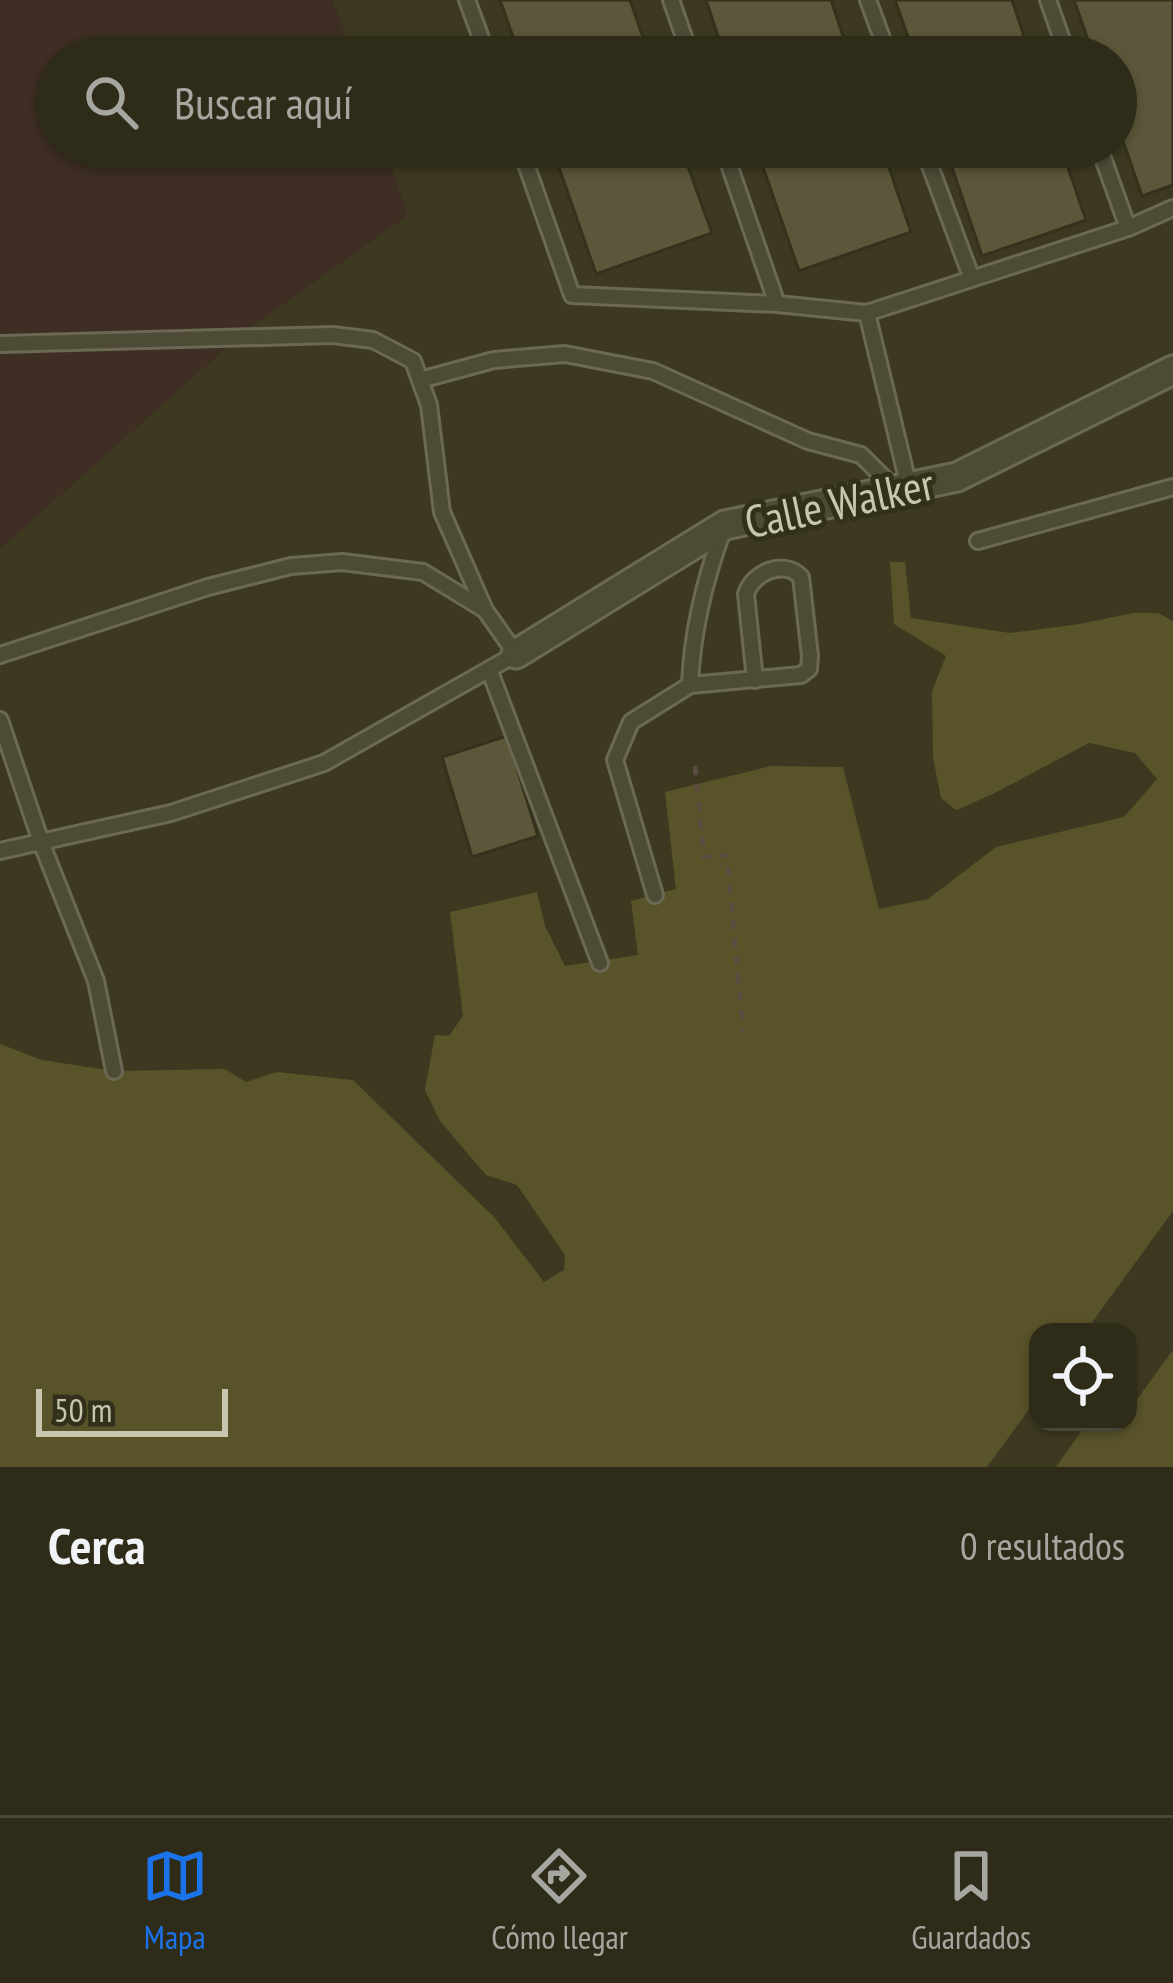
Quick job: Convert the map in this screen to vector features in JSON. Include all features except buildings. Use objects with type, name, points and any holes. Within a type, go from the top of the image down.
[{"type":"street","name":"Calle Walker","points":[[516,654],[725,525],[957,477],[1173,370]]},
{"type":"lane","points":[[467,0],[480,36]]},
{"type":"lane","points":[[671,0],[684,36]]},
{"type":"lane","points":[[868,0],[882,36]]},
{"type":"lane","points":[[1048,0],[1061,36]]},
{"type":"lane","points":[[527,168],[572,295],[867,313],[1128,228],[1173,208]]},
{"type":"lane","points":[[730,168],[777,304]]},
{"type":"lane","points":[[931,168],[972,280]]},
{"type":"lane","points":[[1107,168],[1128,228]]},
{"type":"lane","points":[[867,313],[902,488]]},
{"type":"lane","points":[[0,344],[350,336],[394,349],[413,361],[429,405],[442,512],[485,610],[516,654],[324,763],[171,813],[0,851]]},
{"type":"lane","points":[[420,380],[494,360],[565,354],[653,371],[808,441],[861,455],[902,488]]},
{"type":"lane","points":[[978,541],[1173,487]]},
{"type":"lane","points":[[690,685],[707,575],[725,525]]},
{"type":"lane","points":[[0,656],[208,587],[291,566],[343,562],[423,572],[485,610]]},
{"type":"lane","points":[[655,895],[615,760],[631,722],[690,685],[755,680],[801,675],[808,669],[801,577],[795,570],[784,568],[750,582],[746,594],[755,680]]},
{"type":"lane","points":[[489,669],[600,963]]},
{"type":"lane","points":[[0,720],[41,842],[96,981],[114,1071]]},
{"type":"path","points":[[695,766],[704,857],[727,855],[742,1031]]},
{"type":"shaded area","points":[[0,0],[333,0],[346,36],[36,36],[36,168],[391,168],[408,215],[243,333],[0,549]]},
{"type":"shaded area","points":[[890,562],[905,562],[911,618],[1010,633],[1133,613],[1158,613],[1173,621],[1173,1467],[0,1467],[0,1044],[42,1060],[114,1071],[225,1069],[246,1082],[277,1072],[353,1080],[495,1218],[544,1282],[564,1270],[565,1255],[517,1185],[486,1175],[440,1121],[425,1090],[435,1035],[449,1036],[463,1016],[450,912],[537,892],[545,926],[565,966],[638,955],[631,901],[676,889],[665,792],[771,766],[843,767],[879,909],[928,899],[996,847],[1124,817],[1157,779],[1135,753],[1089,743],[956,810],[941,798],[933,757],[932,691],[946,656],[894,624]]},
{"type":"pier","points":[[1173,1211],[1173,1350],[1138,1398],[1137,1323],[1092,1323]]},
{"type":"pier","points":[[1029,1409],[1029,1431],[1082,1431],[1056,1467],[987,1467]]}]
